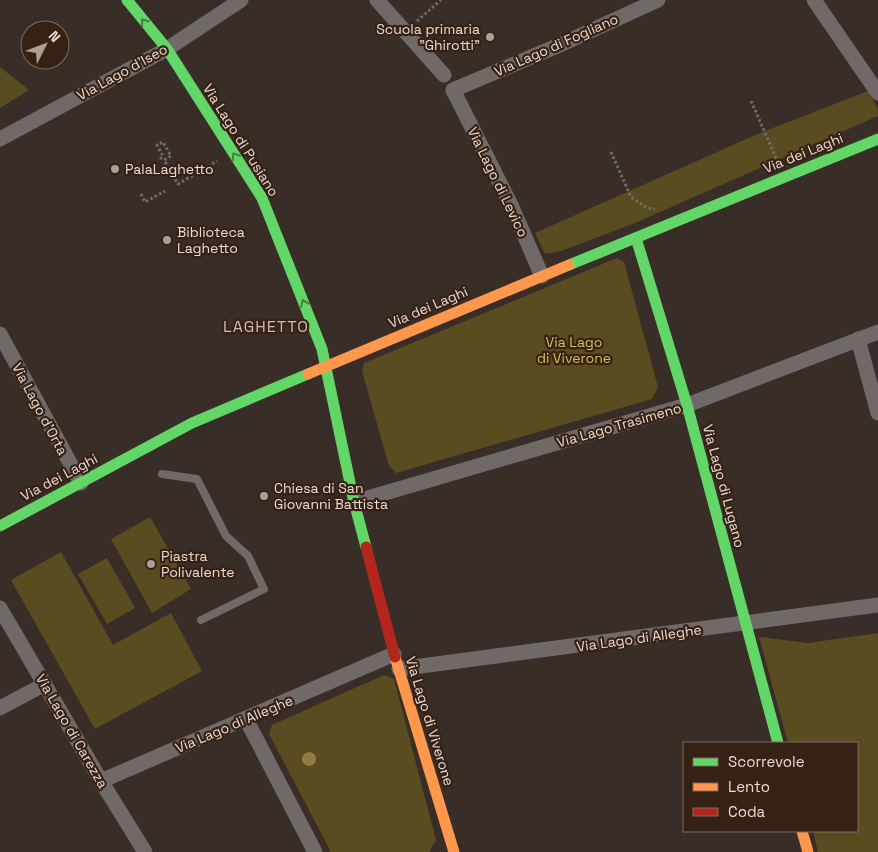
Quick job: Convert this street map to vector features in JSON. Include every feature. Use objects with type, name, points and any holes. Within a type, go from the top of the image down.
[{"type":"street","name":"Via Lago di Pusiano","points":[[127,0],[166,49],[262,198],[322,348],[327,365]]},
{"type":"street","name":"Via Lago d'Iseo","points":[[0,139],[166,49],[241,0]]},
{"type":"street","points":[[377,0],[444,75]]},
{"type":"street","name":"Via Lago di Fogliano","points":[[453,90],[562,44],[658,0]]},
{"type":"street","points":[[814,0],[878,93]]},
{"type":"street","name":"Via Lago di Levico","points":[[453,90],[511,205],[542,276]]},
{"type":"street","name":"Via dei Laghi","points":[[0,526],[192,423],[327,365],[878,139]]},
{"type":"street","name":"Via Lago di Lugano","points":[[636,238],[687,405],[778,742]]},
{"type":"street","name":"Via Lago Trasimeno","points":[[354,502],[687,405],[878,332]]},
{"type":"street","name":"Via Lago d'Orta","points":[[0,334],[81,483]]},
{"type":"street","points":[[858,339],[878,413]]},
{"type":"street","name":"Via Lago di Viverone","points":[[327,365],[354,502],[394,654],[454,852]]},
{"type":"street","name":"Via Lago di Alleghe","points":[[399,669],[878,605]]},
{"type":"street","name":"Via Lago di Carezza","points":[[0,608],[101,782],[146,852]]},
{"type":"street","name":"Via Lago di Alleghe","points":[[101,782],[394,654]]},
{"type":"street","points":[[0,708],[44,684]]},
{"type":"street","points":[[246,719],[315,852]]},
{"type":"street","points":[[802,832],[808,852]]},
{"type":"lane","points":[[162,474],[197,479],[226,536],[248,556],[264,589],[201,620]]},
{"type":"path","points":[[405,31],[441,0]]},
{"type":"path","points":[[751,101],[784,177]]},
{"type":"path","points":[[160,159],[163,156],[157,145],[163,142],[172,156],[164,160],[176,185],[232,152]]},
{"type":"path","points":[[611,152],[631,197],[647,208],[658,209],[670,225]]},
{"type":"path","points":[[141,194],[145,202],[165,191]]},
{"type":"green space","points":[[0,67],[29,90],[0,108]]},
{"type":"green space","points":[[868,91],[878,109],[878,116],[635,223],[561,251],[545,254],[535,233],[760,133]]},
{"type":"green space","name":"Via Lago di Viverone","points":[[617,258],[624,262],[658,387],[652,399],[396,473],[389,466],[362,371],[364,363]]},
{"type":"green space","name":"Piastra Polivalente","points":[[150,517],[191,589],[152,613],[111,539]]},
{"type":"green space","points":[[61,552],[113,645],[171,613],[202,671],[95,729],[11,580]]},
{"type":"green space","points":[[107,558],[135,608],[107,624],[78,574]]},
{"type":"green space","points":[[878,633],[878,852],[818,852],[813,832],[858,832],[858,742],[788,742],[759,637],[808,643]]},
{"type":"green space","points":[[384,675],[394,679],[436,840],[429,852],[331,852],[269,734],[272,725]]},
{"type":"traffic: fast","points":[[127,0],[167,49],[262,198],[322,349],[354,502],[366,547]]},
{"type":"traffic: fast","points":[[569,265],[878,139]]},
{"type":"traffic: fast","points":[[636,238],[687,405],[778,742]]},
{"type":"traffic: fast","points":[[0,526],[192,423],[308,374]]},
{"type":"traffic: slow","points":[[308,374],[569,265]]},
{"type":"traffic: slow","points":[[395,657],[454,852]]},
{"type":"traffic: slow","points":[[802,832],[808,852]]},
{"type":"traffic: jam","points":[[366,547],[395,657]]},
{"type":"place","name":"Scuola primaria \"Ghirotti\"","points":[[490,37]]},
{"type":"place","name":"PalaLaghetto","points":[[115,169]]},
{"type":"place","name":"Biblioteca Laghetto","points":[[167,240]]},
{"type":"place","name":"Chiesa di San Giovanni Battista","points":[[264,496]]},
{"type":"place","name":"Piastra Polivalente","points":[[151,564]]},
{"type":"district","name":"LAGHETTO","points":[[266,326]]}]
